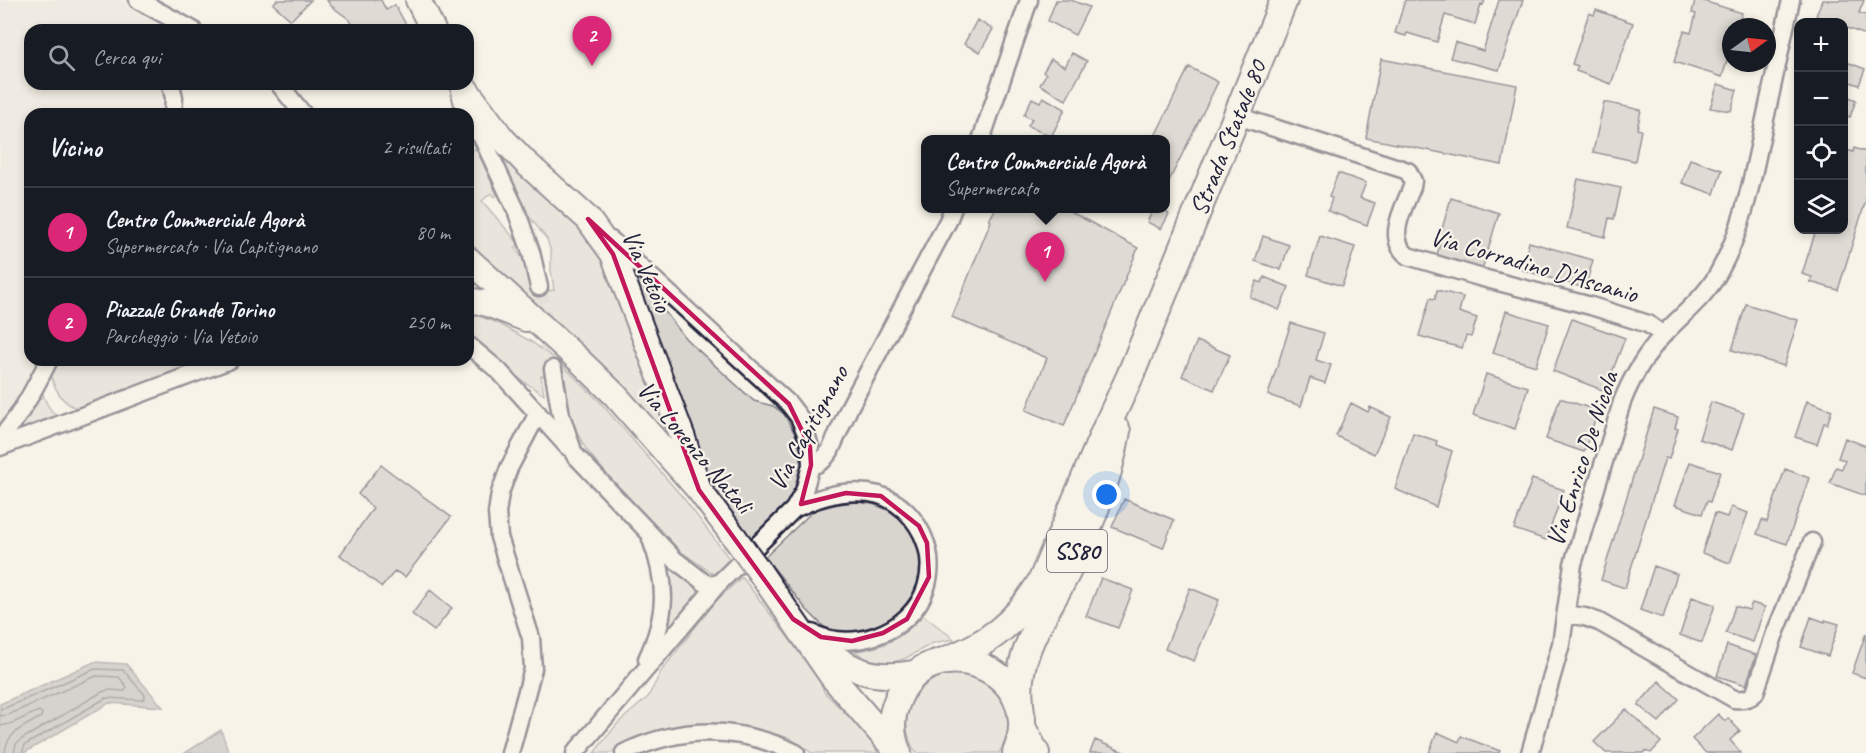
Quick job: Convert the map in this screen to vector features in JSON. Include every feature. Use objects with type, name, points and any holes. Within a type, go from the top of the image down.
[{"type":"main road","name":"Strada Statale 80","points":[[942,662],[987,641],[1011,622],[1031,599],[1053,557],[1284,0]]},
{"type":"main road","name":"Strada Statale 80","points":[[1022,723],[1019,686],[1024,661],[1037,628],[1069,569],[1093,513],[1113,455],[1121,407],[1130,376]]},
{"type":"main road","name":"SS80","points":[[898,753],[892,729],[894,708],[903,688],[919,672],[942,662],[954,660],[986,667],[1006,682],[1015,697],[1022,723],[1016,753]]},
{"type":"street","points":[[138,0],[182,24]]},
{"type":"street","points":[[417,0],[430,24]]},
{"type":"street","points":[[983,135],[1029,0]]},
{"type":"street","name":"Via Enrico De Nicola","points":[[1530,753],[1561,644],[1576,553],[1622,402],[1642,362],[1664,335],[1711,286],[1736,233],[1753,177],[1791,0]]},
{"type":"street","points":[[172,90],[173,108]]},
{"type":"street","points":[[281,90],[297,108]]},
{"type":"street","name":"Via Vetoio","points":[[462,90],[466,108]]},
{"type":"street","name":"Via Vetoio","points":[[465,90],[513,151],[588,219],[603,238],[617,263],[683,438],[699,490]]},
{"type":"street","name":"Via Corradino D'Ascanio","points":[[1237,117],[1408,171],[1413,180],[1412,187],[1398,224],[1396,236],[1401,251],[1408,256],[1591,306],[1648,324],[1664,335]]},
{"type":"street","points":[[474,130],[516,210],[531,252],[539,287]]},
{"type":"street","name":"Via Capitignano","points":[[576,752],[717,585],[794,509],[804,491],[811,465],[823,460],[830,452],[850,406],[951,213]]},
{"type":"street","points":[[588,219],[789,404],[799,417],[805,431],[810,447],[811,465]]},
{"type":"street","name":"Via Lorenzo Natali","points":[[474,265],[615,395],[699,490],[799,624],[833,678],[898,753]]},
{"type":"street","name":"Via Lorenzo Natali","points":[[474,301],[485,303],[539,325]]},
{"type":"street","points":[[474,350],[499,371],[674,559],[705,583],[717,585]]},
{"type":"street","points":[[0,438],[18,415],[46,366]]},
{"type":"street","points":[[0,447],[214,366]]},
{"type":"street","points":[[553,369],[561,415],[574,454]]},
{"type":"street","points":[[510,753],[533,669],[531,638],[499,537],[497,513],[500,493],[509,468],[538,413]]},
{"type":"street","points":[[794,509],[826,496],[864,493],[881,496],[896,503],[919,526],[927,543],[930,561],[929,577],[917,607],[907,619],[894,628],[867,639],[852,641],[821,637],[799,624]]},
{"type":"street","points":[[636,681],[657,638],[662,613],[663,589],[660,562],[650,535]]},
{"type":"street","points":[[1566,614],[1599,622],[1734,699],[1743,700],[1755,693],[1774,636],[1812,542]]},
{"type":"street","name":"Via Lorenzo Natali","points":[[799,624],[832,654],[861,671],[880,676],[919,672]]},
{"type":"street","points":[[1022,723],[1037,753]]},
{"type":"street","points":[[624,753],[646,742],[693,732],[713,731],[768,741],[796,753]]},
{"type":"highlighted area","points":[[588,219],[789,404],[810,447],[811,465],[801,504],[846,493],[881,496],[919,526],[927,543],[929,577],[907,619],[883,633],[852,641],[821,637],[793,619],[699,490],[613,254]]},
{"type":"shaded area","points":[[0,0],[122,0],[167,24],[24,24],[24,90],[180,90],[183,107],[24,108],[24,366],[56,366],[23,424],[0,451]]},
{"type":"shaded area","points":[[496,146],[572,213],[602,252],[675,445],[612,375],[474,248],[474,149],[477,150],[497,195],[495,197],[491,193],[482,201],[519,244],[515,248],[528,266],[532,293],[554,290],[551,252],[547,239],[520,205],[493,153]]},
{"type":"shaded area","points":[[623,263],[636,274],[686,339],[754,401],[773,406],[784,414],[800,443],[803,467],[799,486],[790,502],[751,540],[706,480]]},
{"type":"shaded area","points":[[474,315],[496,322],[530,341],[558,361],[600,402],[685,500],[731,561],[714,574],[680,551],[607,475],[586,449],[574,427],[568,409],[564,375],[541,376],[544,395],[474,344]]},
{"type":"shaded area","points":[[56,366],[193,366],[80,409],[61,397],[51,375]]},
{"type":"shaded area","points":[[42,391],[48,406],[59,419],[16,434]]},
{"type":"shaded area","points":[[858,502],[873,504],[888,510],[904,522],[920,542],[924,566],[916,593],[904,612],[889,624],[847,636],[825,628],[806,609],[765,557],[812,512],[834,505]]},
{"type":"shaded area","points":[[669,566],[697,587],[700,592],[665,638],[671,609]]},
{"type":"shaded area","points":[[742,577],[820,679],[824,692],[867,734],[878,753],[812,753],[790,738],[755,729],[716,723],[681,725],[641,736],[611,753],[594,753],[618,723],[648,697],[662,670],[715,602]]},
{"type":"shaded area","points":[[923,615],[954,639],[933,643],[904,659],[890,663],[874,663],[854,651],[884,645],[908,630]]},
{"type":"shaded area","points":[[952,673],[968,675],[981,680],[993,688],[1001,698],[1007,710],[1008,724],[1006,738],[999,753],[916,753],[907,727],[907,714],[911,702],[927,684],[938,677]]},
{"type":"water","points":[[94,662],[126,664],[163,707],[109,703],[24,753],[0,753],[0,704]]},
{"type":"water","points":[[221,730],[229,753],[185,753]]},
{"type":"building","points":[[277,0],[311,0],[291,20],[273,4]]},
{"type":"building","points":[[327,0],[381,0],[386,10],[395,5],[406,24],[352,24]]},
{"type":"building","points":[[1056,0],[1071,0],[1089,7],[1075,35],[1048,21]]},
{"type":"building","points":[[1405,0],[1485,0],[1483,5],[1481,4],[1475,24],[1445,15],[1437,42],[1407,33],[1406,36],[1395,33]]},
{"type":"building","points":[[1499,0],[1523,0],[1499,70],[1450,58],[1455,42],[1483,51]]},
{"type":"building","points":[[1695,0],[1700,0],[1742,13],[1741,18],[1722,18],[1722,77],[1674,62],[1684,31],[1691,33],[1696,14],[1692,13]]},
{"type":"building","points":[[1822,0],[1864,0],[1859,13],[1866,15],[1866,35],[1848,28],[1848,18],[1816,16]]},
{"type":"building","points":[[1596,10],[1633,23],[1611,84],[1576,71],[1578,66],[1572,64],[1589,13],[1594,15]]},
{"type":"building","points":[[977,20],[993,29],[980,52],[964,44]]},
{"type":"building","points":[[1072,53],[1087,61],[1066,100],[1040,85],[1046,74],[1043,72],[1051,59],[1065,67]]},
{"type":"building","points":[[1381,59],[1517,85],[1502,165],[1366,138]]},
{"type":"building","points":[[1848,63],[1865,69],[1859,85],[1848,81]]},
{"type":"building","points":[[1189,67],[1218,82],[1170,179],[1170,135],[1155,135]]},
{"type":"building","points":[[1718,84],[1737,90],[1731,111],[1710,108]]},
{"type":"building","points":[[1043,97],[1065,109],[1052,135],[1047,135],[1028,126],[1032,119],[1024,115],[1032,98],[1040,102]]},
{"type":"building","points":[[1848,97],[1856,100],[1850,117],[1848,116]]},
{"type":"building","points":[[1604,102],[1641,110],[1637,129],[1641,130],[1635,161],[1593,152]]},
{"type":"building","points":[[1854,148],[1866,152],[1866,200],[1838,290],[1810,282],[1812,277],[1802,274],[1815,234],[1848,234],[1848,150],[1853,152]]},
{"type":"building","points":[[1690,159],[1722,170],[1714,194],[1682,183]]},
{"type":"building","points":[[1338,173],[1366,183],[1360,198],[1375,203],[1367,225],[1328,211],[1332,198],[1329,197]]},
{"type":"building","points":[[1578,179],[1621,188],[1614,219],[1609,218],[1605,237],[1567,228]]},
{"type":"building","points":[[1451,198],[1499,213],[1481,273],[1436,259],[1441,240],[1439,239]]},
{"type":"building","points":[[993,213],[1073,213],[1138,248],[1064,426],[1026,410],[1047,358],[952,317],[991,221],[989,220]]},
{"type":"building","points":[[1152,213],[1169,214],[1161,229],[1147,222]]},
{"type":"building","points":[[1263,236],[1289,245],[1281,270],[1255,261]]},
{"type":"building","points":[[1320,236],[1355,247],[1342,286],[1308,275]]},
{"type":"building","points":[[1529,242],[1593,260],[1585,288],[1522,270]]},
{"type":"building","points":[[1264,277],[1289,287],[1279,310],[1250,297],[1257,281],[1262,283]]},
{"type":"building","points":[[1437,290],[1463,297],[1459,312],[1477,318],[1471,337],[1466,336],[1462,348],[1419,336],[1430,298],[1435,299]]},
{"type":"building","points":[[1746,304],[1798,320],[1784,366],[1732,350]]},
{"type":"building","points":[[1506,311],[1549,324],[1536,366],[1493,353]]},
{"type":"building","points":[[1572,319],[1625,338],[1605,391],[1553,371]]},
{"type":"building","points":[[1291,323],[1324,333],[1316,360],[1331,365],[1325,383],[1310,378],[1301,406],[1268,395]]},
{"type":"building","points":[[1197,341],[1230,355],[1214,390],[1182,376]]},
{"type":"building","points":[[1486,374],[1528,387],[1515,429],[1473,415]]},
{"type":"building","points":[[1560,398],[1598,411],[1584,452],[1546,439]]},
{"type":"building","points":[[1807,401],[1832,410],[1827,424],[1824,423],[1817,444],[1795,437]]},
{"type":"building","points":[[1711,402],[1744,413],[1732,450],[1699,439]]},
{"type":"building","points":[[1351,403],[1368,412],[1370,407],[1391,417],[1374,454],[1336,436]]},
{"type":"building","points":[[1654,409],[1678,417],[1675,428],[1678,429],[1669,459],[1665,458],[1625,588],[1601,580]]},
{"type":"building","points":[[1413,433],[1437,441],[1436,445],[1452,451],[1436,507],[1395,489]]},
{"type":"building","points":[[1845,438],[1866,446],[1866,496],[1830,483],[1836,467],[1842,469],[1845,460],[1838,458]]},
{"type":"building","points":[[1690,462],[1720,472],[1710,502],[1707,501],[1702,514],[1675,505]]},
{"type":"building","points":[[381,465],[451,517],[405,577],[395,571],[382,587],[340,555],[373,508],[358,494]]},
{"type":"building","points":[[1785,469],[1809,478],[1787,544],[1757,534],[1762,520],[1767,522]]},
{"type":"building","points":[[1532,479],[1564,490],[1546,540],[1514,529]]},
{"type":"building","points":[[1124,499],[1174,520],[1163,548],[1112,527]]},
{"type":"building","points":[[1731,507],[1748,513],[1730,563],[1702,553],[1715,513],[1727,517]]},
{"type":"building","points":[[1654,566],[1677,574],[1663,618],[1640,610]]},
{"type":"building","points":[[1101,578],[1133,590],[1118,628],[1086,616]]},
{"type":"building","points":[[1190,588],[1219,600],[1194,661],[1165,649]]},
{"type":"building","points":[[430,590],[452,608],[434,631],[412,614]]},
{"type":"building","points":[[1692,597],[1715,605],[1702,643],[1680,635]]},
{"type":"building","points":[[1752,603],[1765,607],[1753,642],[1726,633],[1735,606],[1749,610]]},
{"type":"building","points":[[1811,617],[1839,624],[1828,656],[1801,647]]},
{"type":"building","points":[[1866,633],[1866,678],[1852,673]]},
{"type":"building","points":[[1727,645],[1756,655],[1746,685],[1717,676]]},
{"type":"building","points":[[1659,681],[1679,699],[1659,722],[1638,705]]},
{"type":"building","points":[[1626,709],[1661,742],[1651,753],[1645,751],[1643,753],[1606,753],[1594,742]]},
{"type":"building","points":[[1718,714],[1725,721],[1728,718],[1740,731],[1730,740],[1741,753],[1706,753],[1692,739]]},
{"type":"building","points":[[1437,732],[1459,742],[1461,736],[1500,751],[1499,753],[1429,753]]},
{"type":"building","points":[[1095,740],[1126,753],[1090,753]]},
{"type":"tunnel","points":[[539,287],[553,369]]},
{"type":"place","name":"Piazzale Grande Torino","points":[[592,66]]},
{"type":"place","name":"Centro Commerciale Agorà","points":[[1045,282]]}]
